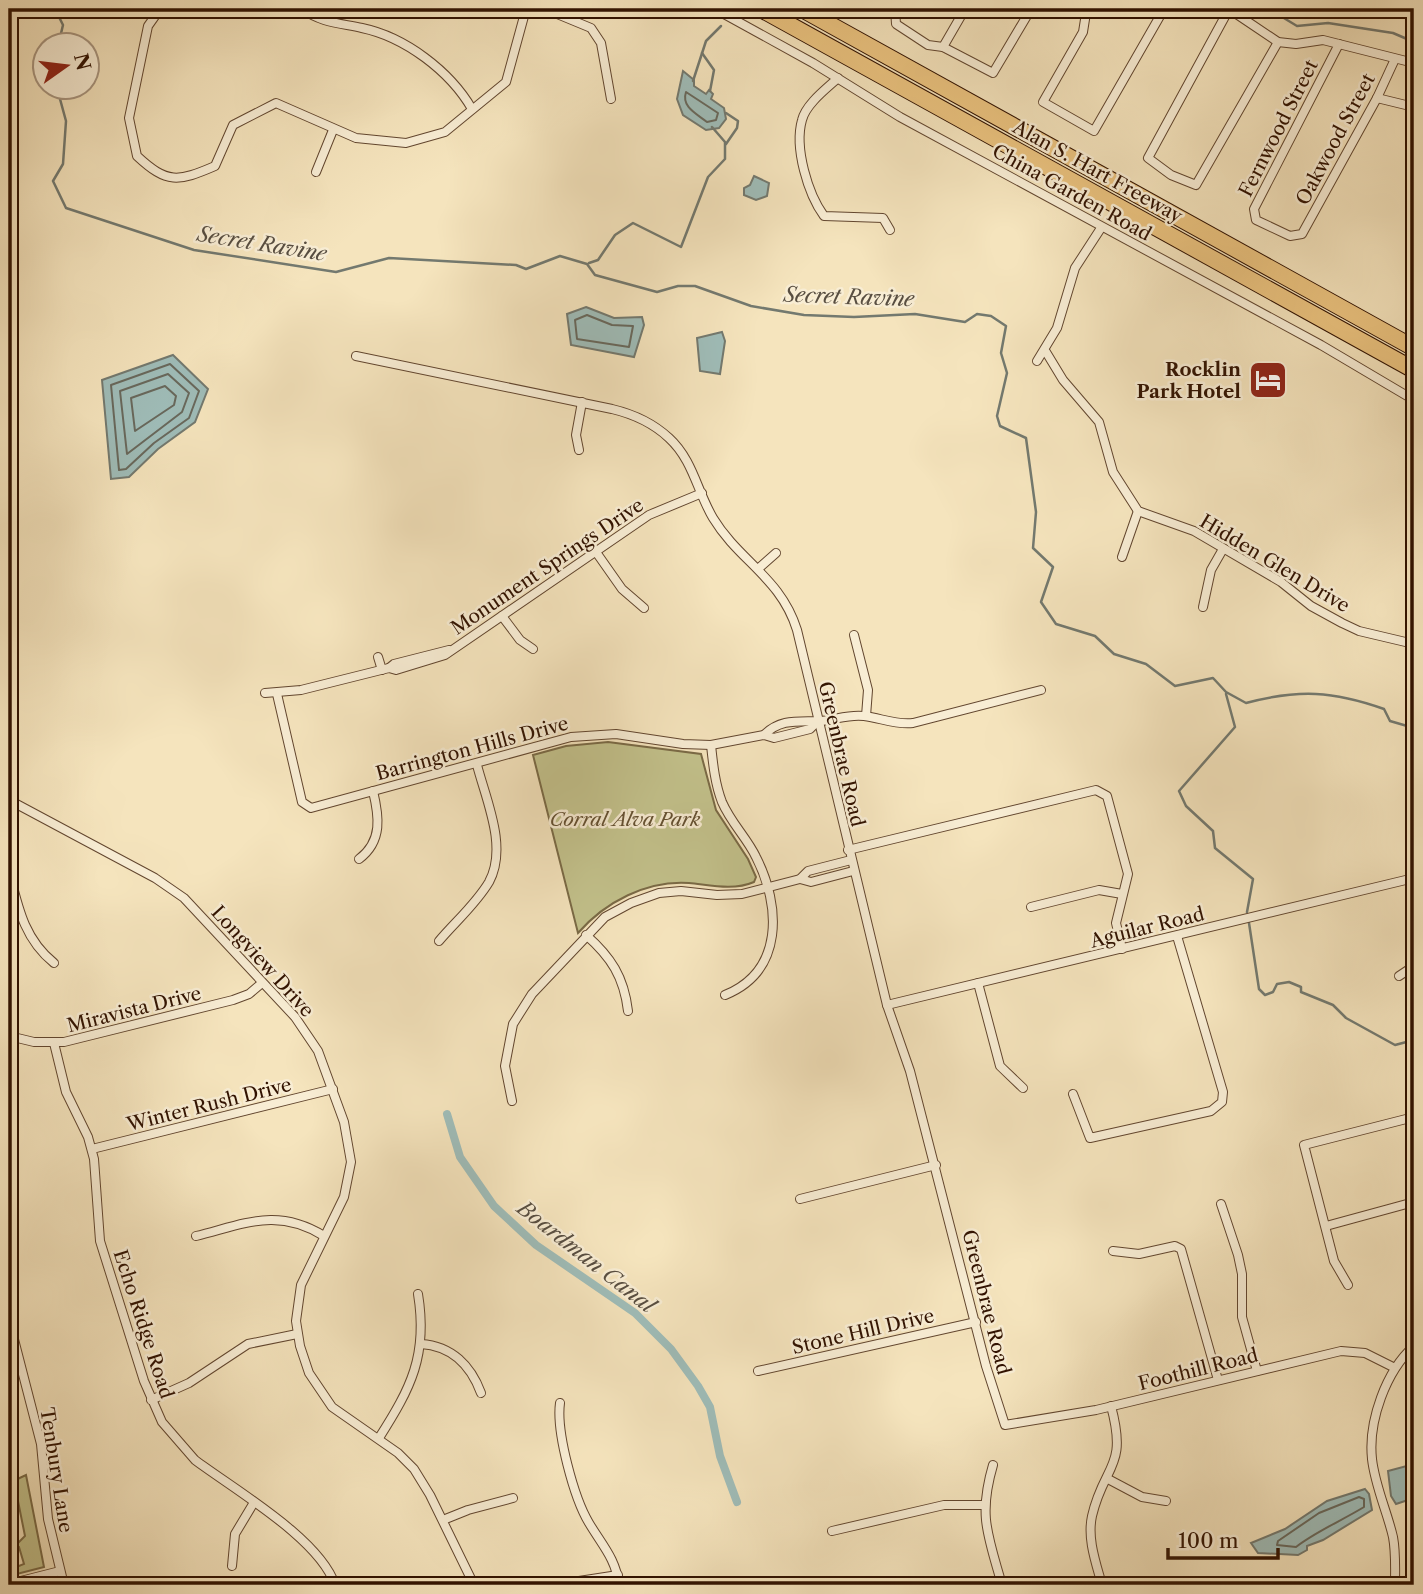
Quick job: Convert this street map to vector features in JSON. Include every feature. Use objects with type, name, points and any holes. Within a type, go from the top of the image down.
[{"type":"highway","name":"Alan S. Hart Freeway","points":[[761,9],[1414,372]]},
{"type":"highway","name":"Alan S. Hart Freeway","points":[[802,9],[1414,348]]},
{"type":"highway","points":[[1365,321],[1414,335]]},
{"type":"street","points":[[160,9],[148,26],[129,118],[136,156],[169,179],[189,178],[215,166],[233,125],[276,103],[311,117],[332,130],[356,138],[406,143],[445,132],[506,82],[526,9]]},
{"type":"street","points":[[302,9],[318,21],[387,34],[423,54],[472,109]]},
{"type":"street","points":[[545,9],[591,28],[601,43],[611,99]]},
{"type":"street","name":"China Garden Road","points":[[715,9],[838,78],[900,117],[1321,345],[1414,400]]},
{"type":"street","points":[[895,9],[895,24],[928,45],[943,47],[993,73],[1031,9]]},
{"type":"street","points":[[943,47],[965,9]]},
{"type":"street","points":[[1065,9],[1095,14],[1111,9]]},
{"type":"street","points":[[1086,13],[1083,32],[1043,102],[1094,131],[1164,9]]},
{"type":"street","points":[[1278,42],[1196,185],[1171,175],[1148,158],[1229,9],[1278,42],[1296,44],[1323,40],[1414,63]]},
{"type":"street","name":"Fernwood Street","points":[[1302,233],[1290,236],[1266,225],[1253,215],[1254,209],[1339,44]]},
{"type":"street","name":"Oakwood Street","points":[[1302,233],[1377,99],[1395,59]]},
{"type":"street","points":[[838,78],[802,119],[800,143],[814,202],[824,216],[883,218],[890,230]]},
{"type":"street","points":[[1377,99],[1414,107]]},
{"type":"street","points":[[316,172],[332,130]]},
{"type":"street","points":[[1037,360],[1046,352],[1065,307],[1068,286],[1075,268],[1101,228]]},
{"type":"street","points":[[1046,352],[1063,380],[1099,422],[1113,472],[1138,511],[1122,557]]},
{"type":"street","name":"Greenbrae Road","points":[[356,356],[631,414],[662,431],[687,459],[719,526],[775,585],[792,616],[887,1005],[907,1059],[1005,1424]]},
{"type":"street","points":[[579,450],[576,435],[582,402]]},
{"type":"street","name":"Monument Springs Drive","points":[[265,693],[277,694],[432,661],[657,511],[702,494]]},
{"type":"street","name":"Hidden Glen Drive","points":[[1138,511],[1182,525],[1281,582],[1325,615],[1359,631],[1414,643]]},
{"type":"street","points":[[1203,607],[1211,570],[1223,549]]},
{"type":"street","points":[[596,552],[622,589],[644,608]]},
{"type":"street","points":[[759,568],[776,553]]},
{"type":"street","points":[[502,616],[520,640],[533,649]]},
{"type":"street","points":[[854,635],[868,690],[866,716]]},
{"type":"street","points":[[378,657],[385,669]]},
{"type":"street","name":"Barrington Hills Drive","points":[[277,694],[306,807],[311,808],[477,765],[554,740],[600,734],[711,745],[764,735],[772,727],[807,718],[818,721],[866,716],[891,723],[913,723],[1041,690]]},
{"type":"street","points":[[711,745],[714,775],[723,804],[757,859],[774,930],[768,957],[747,983],[725,995]]},
{"type":"street","points":[[439,941],[484,890],[496,860],[496,842],[477,765]]},
{"type":"street","points":[[848,850],[1096,790],[1107,796],[1128,874],[1116,923],[1122,949]]},
{"type":"street","points":[[359,859],[370,850],[378,831],[378,813],[373,791]]},
{"type":"street","points":[[9,818],[12,802]]},
{"type":"street","name":"Longview Drive","points":[[12,802],[170,887],[190,903],[310,1038],[333,1089],[349,1139],[351,1162],[344,1198],[301,1285],[297,1334],[309,1373],[324,1398],[350,1422],[379,1438],[414,1469],[443,1520],[474,1585]]},
{"type":"street","points":[[800,879],[808,871],[851,860]]},
{"type":"street","points":[[9,871],[26,930],[38,950],[54,963]]},
{"type":"street","points":[[512,1101],[505,1066],[507,1044],[513,1024],[532,994],[586,935],[616,910],[659,893],[681,891],[729,895],[800,879],[811,882],[853,872]]},
{"type":"street","name":"Aguilar Road","points":[[887,1005],[1414,878]]},
{"type":"street","points":[[1031,907],[1099,890],[1122,894]]},
{"type":"street","points":[[586,935],[607,955],[619,974],[628,1011]]},
{"type":"street","points":[[1073,1094],[1090,1138],[1211,1111],[1222,1102],[1223,1092],[1177,936]]},
{"type":"street","points":[[1399,976],[1414,965]]},
{"type":"street","name":"Miravista Drive","points":[[9,1036],[54,1043],[223,1003],[249,994],[262,983]]},
{"type":"street","points":[[978,983],[1000,1066],[1023,1088]]},
{"type":"street","name":"Echo Ridge Road","points":[[54,1043],[66,1092],[86,1129],[92,1149],[100,1241],[151,1400],[166,1428],[186,1453],[311,1548],[328,1569],[335,1585]]},
{"type":"street","name":"Winter Rush Drive","points":[[92,1149],[333,1089]]},
{"type":"street","points":[[1348,1285],[1338,1270],[1304,1145],[1414,1117]]},
{"type":"street","points":[[800,1199],[936,1165]]},
{"type":"street","points":[[1325,1226],[1414,1202]]},
{"type":"street","points":[[1221,1204],[1238,1255],[1243,1327],[1257,1371]]},
{"type":"street","points":[[196,1236],[277,1218],[303,1224],[324,1236]]},
{"type":"street","points":[[1113,1251],[1139,1254],[1175,1246],[1181,1249],[1218,1380]]},
{"type":"street","points":[[379,1438],[413,1380],[421,1344],[418,1294]]},
{"type":"street","name":"Tenbury Lane","points":[[9,1320],[41,1444],[48,1519],[64,1585]]},
{"type":"street","name":"Stone Hill Drive","points":[[758,1371],[976,1322]]},
{"type":"street","points":[[151,1400],[189,1383],[248,1344],[297,1334]]},
{"type":"street","points":[[421,1344],[444,1348],[461,1360],[473,1375],[481,1393]]},
{"type":"street","points":[[1395,1585],[1393,1539],[1371,1451],[1384,1392],[1395,1368],[1414,1346]]},
{"type":"street","name":"Foothill Road","points":[[1005,1424],[1111,1406],[1349,1350],[1372,1355],[1395,1368]]},
{"type":"street","points":[[560,1403],[560,1426],[580,1504],[607,1548],[618,1574],[619,1585],[609,1585]]},
{"type":"street","points":[[1102,1585],[1091,1544],[1091,1525],[1118,1444],[1111,1406]]},
{"type":"street","points":[[993,1465],[983,1506],[986,1531],[1002,1585]]},
{"type":"street","points":[[1108,1479],[1142,1497],[1166,1501]]},
{"type":"street","points":[[443,1520],[513,1498]]},
{"type":"street","points":[[232,1566],[235,1534],[253,1504]]},
{"type":"street","points":[[832,1531],[944,1505],[983,1506]]},
{"type":"street","points":[[9,1584],[60,1571]]},
{"type":"street","points":[[553,1585],[591,1584],[618,1574]]},
{"type":"green space","name":"Corral Alva Park","points":[[608,742],[701,754],[716,810],[748,859],[756,877],[754,882],[730,887],[673,883],[643,889],[614,903],[578,933],[533,755],[566,746]]},
{"type":"green space","points":[[26,1475],[44,1567],[9,1576],[9,1570],[24,1564],[19,1547],[9,1548],[9,1541],[17,1544],[25,1536],[18,1501],[9,1493],[9,1483]]},
{"type":"water","points":[[683,71],[694,80],[694,86],[706,94],[709,90],[713,94],[711,99],[724,108],[726,119],[719,128],[706,130],[683,115],[677,99]]},
{"type":"water","points":[[754,176],[769,183],[767,196],[756,200],[744,195],[744,188],[750,185]]},
{"type":"water","points":[[586,307],[614,318],[642,317],[644,325],[634,357],[571,345],[567,314]]},
{"type":"water","points":[[722,332],[725,341],[720,374],[700,371],[697,338]]},
{"type":"water","points":[[173,355],[208,389],[195,422],[158,449],[129,477],[111,479],[102,380]]},
{"type":"water","points":[[1414,1464],[1414,1498],[1396,1504],[1391,1496],[1388,1471]]},
{"type":"water","points":[[1365,1489],[1369,1494],[1372,1510],[1323,1540],[1307,1546],[1307,1550],[1298,1555],[1258,1553],[1251,1543],[1285,1529],[1327,1501]]},
{"type":"waterway","name":"Secret Ravine","points":[[55,9],[63,25],[61,32]]},
{"type":"waterway","points":[[1269,9],[1297,26],[1328,23],[1393,33],[1414,42]]},
{"type":"waterway","points":[[693,81],[706,41],[721,26]]},
{"type":"waterway","points":[[702,53],[714,70],[710,91]]},
{"type":"waterway","name":"Secret Ravine","points":[[61,102],[66,121],[63,164],[53,181],[66,208],[194,250],[336,272],[389,258],[516,265],[526,269],[560,256],[587,264],[595,275],[657,292],[678,286],[695,286],[751,306],[804,315],[854,317],[915,314],[965,322],[977,314],[991,316],[1006,326],[1001,353],[1007,373],[997,416],[1000,426],[1026,438],[1036,512],[1033,548],[1053,567],[1041,602],[1056,624],[1095,636],[1114,654],[1146,664],[1175,686],[1213,678],[1226,692],[1246,703],[1300,694],[1348,698],[1384,709],[1390,721],[1414,728]]},
{"type":"waterway","points":[[726,113],[738,121],[737,128],[726,144]]},
{"type":"waterway","points":[[589,263],[598,260],[615,235],[633,223],[681,247],[708,177],[725,159],[725,142],[712,127]]},
{"type":"waterway","points":[[1226,694],[1235,727],[1179,791],[1186,806],[1213,831],[1215,848],[1253,879],[1247,912]]},
{"type":"waterway","points":[[1249,923],[1259,989],[1265,995],[1273,992],[1277,984],[1289,982],[1301,987],[1301,992],[1333,1005],[1346,1018],[1395,1045],[1414,1040]]},
{"type":"waterway","name":"Boardman Canal","points":[[447,1114],[460,1157],[494,1206],[536,1245],[635,1313],[671,1349],[710,1407],[720,1456],[737,1502]]},
{"type":"place","name":"Rocklin Park Hotel","points":[[1268,380]]}]
